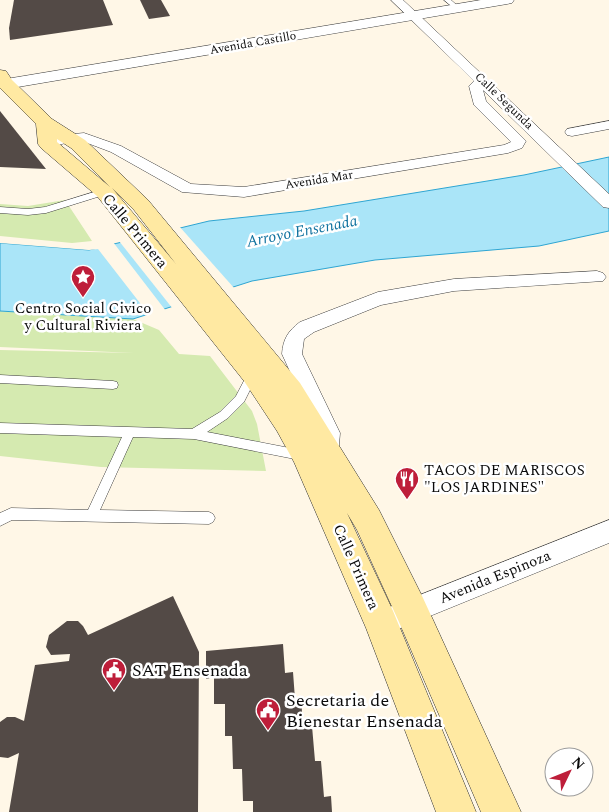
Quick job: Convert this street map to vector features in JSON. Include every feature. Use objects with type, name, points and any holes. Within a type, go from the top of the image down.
[{"type":"main road","name":"Calle Primera","points":[[2,82],[45,123],[78,144],[248,353],[290,391],[316,453],[368,520],[396,617]]},
{"type":"main road","points":[[45,123],[48,144]]},
{"type":"main road","name":"Calle Primera","points":[[48,144],[104,192],[132,209]]},
{"type":"main road","points":[[396,617],[456,812]]},
{"type":"main road","points":[[396,617],[501,812]]},
{"type":"street","name":"Calle Segunda","points":[[397,0],[609,203]]},
{"type":"street","name":"Avenida Castillo","points":[[2,82],[414,16],[452,4],[496,1]]},
{"type":"street","name":"Avenida Mar","points":[[48,144],[68,138],[84,138],[116,150],[188,189],[244,192],[508,149],[519,142],[479,102],[476,86],[488,86]]},
{"type":"street","points":[[572,132],[609,125]]},
{"type":"street","points":[[316,453],[329,443],[329,433],[292,354],[293,342],[297,334],[307,327],[378,299],[454,285],[597,277]]},
{"type":"street","name":"Avenida Espinoza","points":[[396,617],[609,531]]},
{"type":"lane","points":[[0,210],[28,212],[46,210],[104,192]]},
{"type":"lane","points":[[194,434],[224,415],[240,400],[248,353]]},
{"type":"lane","points":[[0,380],[113,385]]},
{"type":"lane","points":[[0,428],[194,434],[316,453]]},
{"type":"lane","points":[[91,516],[130,432]]},
{"type":"lane","points":[[0,520],[11,514],[209,518]]},
{"type":"green space","points":[[65,200],[92,241],[72,243],[0,236],[0,204],[28,206]]},
{"type":"green space","points":[[0,311],[133,319],[159,330],[179,354],[210,356],[252,411],[257,424],[266,471],[101,467],[0,456],[0,350],[134,353],[0,347]]},
{"type":"water","name":"Arroyo Ensenada","points":[[609,157],[609,231],[539,246],[375,260],[252,281],[133,319],[0,311],[0,243],[89,250],[209,221],[304,211],[524,175]]},
{"type":"pier","points":[[179,226],[235,289],[173,309],[119,241]]},
{"type":"pier","points":[[0,241],[89,248],[113,242],[166,311],[150,316],[98,249],[89,250],[0,243]]},
{"type":"building","points":[[14,0],[103,0],[113,25],[10,40],[9,28]]},
{"type":"building","points":[[140,0],[161,0],[170,16],[149,19]]},
{"type":"building","points":[[0,111],[46,169],[0,167]]},
{"type":"building","name":"SAT Ensenada","points":[[173,596],[199,652],[198,812],[9,812],[19,753],[8,758],[0,757],[0,722],[7,717],[15,717],[24,721],[35,665],[69,661],[70,654],[51,655],[46,647],[49,635],[67,621],[78,621],[88,635]]},
{"type":"building","name":"Secretaria de Bienestar Ensenada","points":[[283,644],[285,673],[293,672],[295,699],[301,698],[303,726],[312,726],[315,761],[321,761],[324,797],[331,796],[332,812],[253,812],[253,801],[243,801],[242,769],[233,769],[232,736],[225,736],[225,704],[214,704],[214,677],[206,679],[206,651]]},
{"type":"place","name":"Centro Social Civico y Cultural Riviera","points":[[83,298]]},
{"type":"place","name":"TACOS DE MARISCOS \"LOS JARDINES\"","points":[[407,500]]},
{"type":"place","name":"SAT Ensenada","points":[[114,691]]},
{"type":"place","name":"Secretaria de Bienestar Ensenada","points":[[268,731]]}]
